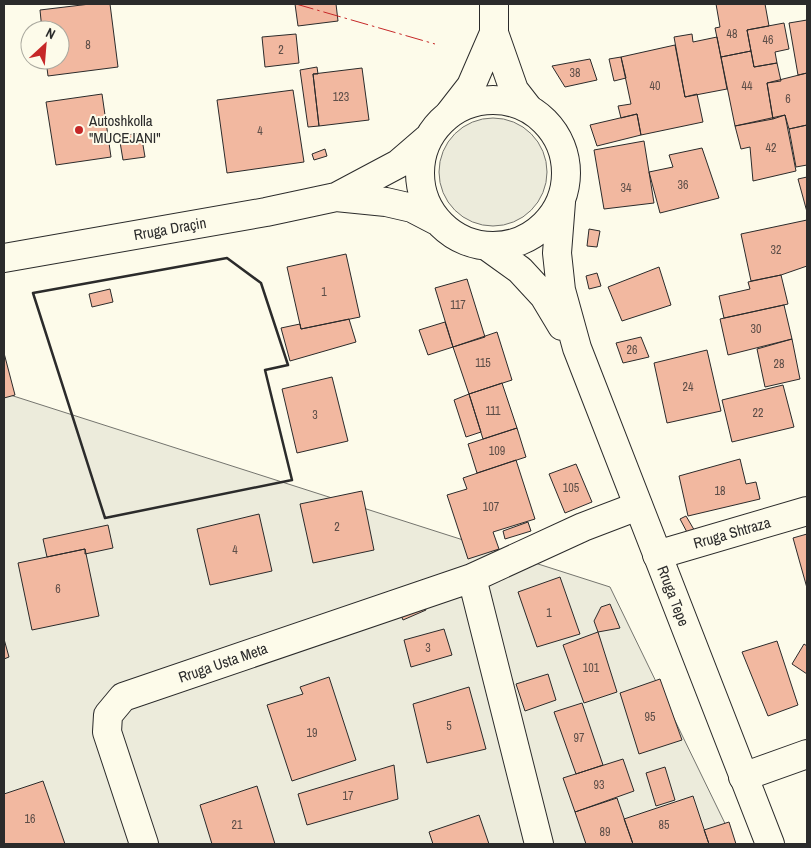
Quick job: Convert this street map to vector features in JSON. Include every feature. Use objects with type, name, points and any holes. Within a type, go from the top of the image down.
[{"type":"main road","name":"Rruga Tepe","points":[[494,4],[494,33],[514,90],[528,108],[549,125],[562,149],[567,176],[561,202],[557,253],[561,290],[577,348],[770,844]]},
{"type":"main road","name":"Rruga Tepe","points":[[494,33],[471,86],[450,113],[437,125],[427,140],[420,160],[420,181],[425,203],[436,221],[451,234],[469,243],[488,247],[511,245],[532,236],[549,222],[561,202]]},
{"type":"main road","name":"Rruga Tepe","points":[[450,113],[475,102],[484,101],[502,100],[528,108]]},
{"type":"main road","name":"Rruga Draçin","points":[[4,258],[266,212],[336,197],[398,164],[427,140]]},
{"type":"main road","name":"Rruga Draçin","points":[[336,197],[386,202],[412,208],[436,221]]},
{"type":"main road","name":"Rruga Tepe","points":[[488,247],[520,270],[544,296],[577,348]]},
{"type":"main road","name":"Rruga Usta Meta","points":[[144,844],[107,732],[108,715],[123,698],[472,578],[583,527],[638,506]]},
{"type":"main road","name":"Rruga Shtraza","points":[[657,556],[807,511]]},
{"type":"main road","points":[[472,578],[539,844]]},
{"type":"main road","points":[[743,777],[807,754]]},
{"type":"shaded area","points":[[493,118],[514,122],[531,134],[543,151],[547,172],[543,193],[531,210],[514,222],[493,226],[472,222],[455,210],[443,193],[439,172],[443,151],[455,134],[472,122]]},
{"type":"shaded area","points":[[4,393],[610,587],[735,844],[4,844]]},
{"type":"building","points":[[90,4],[110,4],[118,67],[48,76],[47,70],[70,70],[70,20],[41,20],[40,10]]},
{"type":"building","points":[[295,4],[336,4],[338,21],[298,26]]},
{"type":"building","points":[[716,4],[765,4],[769,26],[747,30],[751,51],[721,57],[715,28],[720,27]]},
{"type":"building","points":[[807,20],[807,73],[798,75],[789,23]]},
{"type":"building","points":[[784,23],[789,49],[775,52],[777,63],[754,67],[747,30]]},
{"type":"building","points":[[296,34],[299,63],[265,67],[262,37]]},
{"type":"building","points":[[692,34],[693,42],[717,37],[727,89],[685,97],[674,37]]},
{"type":"building","points":[[675,45],[685,97],[697,94],[703,122],[641,135],[637,114],[621,118],[618,106],[631,104],[621,57]]},
{"type":"building","points":[[751,51],[754,67],[777,63],[781,81],[767,83],[773,119],[735,126],[721,57]]},
{"type":"building","points":[[621,57],[626,78],[614,81],[609,59]]},
{"type":"building","points":[[590,59],[597,80],[565,87],[552,66]]},
{"type":"building","points":[[317,67],[318,74],[313,74],[319,126],[308,127],[300,70]]},
{"type":"building","points":[[362,68],[369,120],[319,126],[313,74]]},
{"type":"building","points":[[807,73],[807,125],[789,129],[785,115],[773,119],[767,83]]},
{"type":"building","points":[[293,90],[304,162],[227,173],[217,100]]},
{"type":"building","name":"Autoshkolla \"MUCEJANI\"","points":[[102,94],[111,157],[56,165],[46,102]]},
{"type":"building","points":[[637,114],[641,135],[597,146],[590,125]]},
{"type":"building","points":[[785,115],[796,171],[753,181],[750,147],[741,149],[735,126]]},
{"type":"building","points":[[807,125],[807,165],[796,167],[789,129]]},
{"type":"building","points":[[141,133],[145,157],[123,160],[119,136]]},
{"type":"building","points":[[644,141],[654,203],[604,209],[594,150]]},
{"type":"building","points":[[702,148],[719,198],[660,213],[649,172],[673,167],[669,155]]},
{"type":"building","points":[[325,149],[327,156],[314,160],[312,154]]},
{"type":"building","points":[[807,177],[807,212],[798,179]]},
{"type":"building","points":[[807,220],[807,266],[781,275],[751,281],[741,234]]},
{"type":"building","points":[[589,229],[600,231],[597,247],[587,246]]},
{"type":"building","points":[[346,254],[360,317],[301,329],[287,267]]},
{"type":"building","points":[[659,267],[671,305],[622,321],[608,287]]},
{"type":"building","points":[[597,273],[601,286],[589,289],[586,276]]},
{"type":"building","points":[[781,275],[788,304],[724,318],[719,296],[750,289],[748,282]]},
{"type":"building","points":[[467,279],[485,337],[453,347],[435,288]]},
{"type":"building","points":[[110,289],[113,302],[92,307],[89,294]]},
{"type":"building","points":[[784,305],[792,339],[728,355],[720,319]]},
{"type":"building","points":[[349,319],[356,342],[290,361],[281,328],[300,324],[301,329]]},
{"type":"building","points":[[445,322],[453,347],[428,355],[419,330]]},
{"type":"building","points":[[497,332],[512,380],[469,394],[453,347]]},
{"type":"building","points":[[641,337],[649,357],[623,363],[616,343]]},
{"type":"building","points":[[792,339],[800,379],[765,387],[757,349]]},
{"type":"building","points":[[707,350],[721,411],[667,423],[654,363]]},
{"type":"building","points":[[4,353],[15,395],[4,398]]},
{"type":"building","points":[[332,377],[348,441],[297,453],[282,389]]},
{"type":"building","points":[[502,383],[517,428],[483,439],[469,394]]},
{"type":"building","points":[[783,385],[794,427],[732,442],[722,400]]},
{"type":"building","points":[[469,394],[481,432],[466,437],[454,400]]},
{"type":"building","points":[[517,428],[526,457],[477,473],[468,444]]},
{"type":"building","points":[[740,459],[746,484],[756,482],[760,499],[688,516],[679,476]]},
{"type":"building","points":[[516,460],[535,519],[493,532],[499,549],[468,559],[447,495],[467,489],[463,478]]},
{"type":"building","points":[[576,464],[592,502],[565,513],[549,474]]},
{"type":"building","points":[[362,491],[374,550],[313,563],[300,504]]},
{"type":"building","points":[[259,514],[272,571],[210,585],[197,529]]},
{"type":"building","points":[[686,516],[696,533],[689,536],[680,519]]},
{"type":"building","points":[[528,522],[531,531],[505,539],[503,531]]},
{"type":"building","points":[[108,525],[113,548],[85,554],[85,549],[47,557],[43,539]]},
{"type":"building","points":[[807,534],[807,588],[793,538]]},
{"type":"building","points":[[85,549],[99,616],[32,630],[18,563]]},
{"type":"building","points":[[560,577],[580,634],[537,647],[518,592]]},
{"type":"building","points":[[423,603],[426,610],[403,620],[400,613]]},
{"type":"building","points":[[610,604],[620,628],[598,632],[594,621],[601,607]]},
{"type":"building","points":[[444,629],[452,655],[411,667],[404,640]]},
{"type":"building","points":[[598,632],[617,692],[584,703],[563,645]]},
{"type":"building","points":[[4,639],[9,657],[4,659]]},
{"type":"building","points":[[777,641],[798,705],[768,716],[742,652]]},
{"type":"building","points":[[804,644],[807,646],[807,674],[792,664]]},
{"type":"building","points":[[548,674],[556,700],[525,711],[516,684]]},
{"type":"building","points":[[329,677],[356,760],[292,781],[267,705],[303,694],[300,687]]},
{"type":"building","points":[[660,679],[682,740],[639,754],[620,693]]},
{"type":"building","points":[[469,687],[486,749],[427,763],[413,704]]},
{"type":"building","points":[[582,703],[603,765],[576,774],[554,712]]},
{"type":"building","points":[[623,759],[634,791],[575,812],[563,778]]},
{"type":"building","points":[[394,765],[398,799],[307,825],[298,794]]},
{"type":"building","points":[[665,767],[675,800],[656,806],[646,773]]},
{"type":"building","points":[[43,781],[65,844],[4,844],[4,794]]},
{"type":"building","points":[[257,786],[275,844],[212,844],[200,805]]},
{"type":"building","points":[[693,796],[709,844],[633,844],[624,819]]},
{"type":"building","points":[[617,798],[633,844],[586,844],[575,812]]},
{"type":"building","points":[[479,815],[489,844],[433,844],[429,832]]},
{"type":"building","points":[[729,822],[736,844],[709,844],[704,830]]},
{"type":"wall","points":[[227,258],[261,283],[288,365],[265,370],[292,480],[105,518],[33,293],[227,258]]},
{"type":"power","points":[[296,4],[435,44]]},
{"type":"place","name":"Autoshkolla \"MUCEJANI\"","points":[[79,130]]}]
